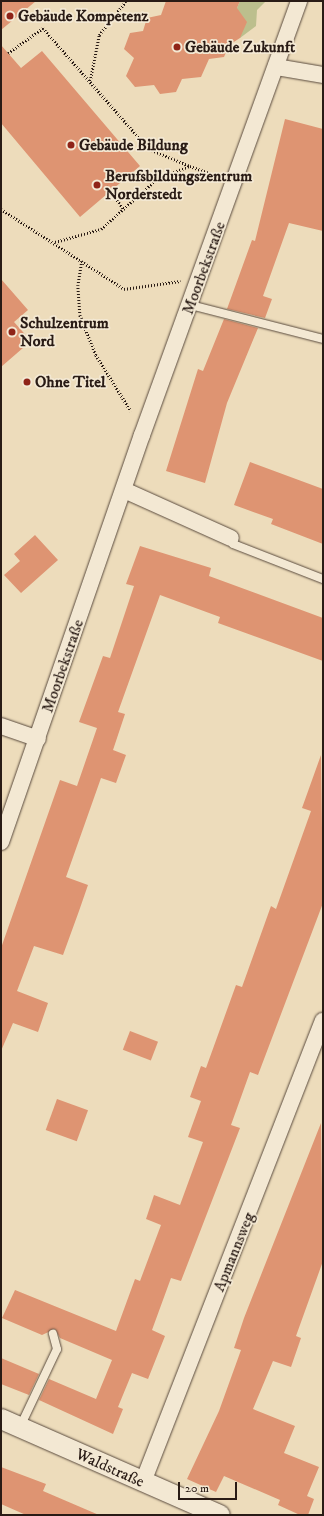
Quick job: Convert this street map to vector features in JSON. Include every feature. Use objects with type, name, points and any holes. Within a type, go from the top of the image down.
[{"type":"street","name":"Moorbekstraße","points":[[1,842],[38,739],[142,435],[191,305],[299,1]]},
{"type":"street","points":[[276,68],[323,75]]},
{"type":"street","points":[[124,490],[231,538]]},
{"type":"street","points":[[1,726],[38,739]]},
{"type":"street","name":"Apmannsweg","points":[[143,1482],[323,1021]]},
{"type":"street","name":"Waldstraße","points":[[1,1419],[220,1515]]},
{"type":"lane","points":[[191,305],[323,339]]},
{"type":"lane","points":[[231,538],[233,544],[323,578]]},
{"type":"lane","points":[[20,1427],[57,1349],[53,1334]]},
{"type":"path","points":[[90,82],[99,35],[126,1]]},
{"type":"path","points":[[8,53],[43,28],[149,149],[235,183]]},
{"type":"path","points":[[55,242],[101,229],[157,179],[190,166]]},
{"type":"path","points":[[106,186],[124,209]]},
{"type":"path","points":[[1,209],[55,242],[124,289],[177,280],[196,289]]},
{"type":"path","points":[[82,261],[78,285],[80,315],[96,355],[122,394],[142,435]]},
{"type":"green space","points":[[240,1],[266,1],[257,10],[256,26],[240,38],[237,8]]},
{"type":"building","name":"Gebäude Kompetenz","points":[[1,1],[36,1],[1,30]]},
{"type":"building","name":"Gebäude Zukunft","points":[[166,1],[240,1],[237,8],[247,22],[240,38],[229,45],[224,57],[209,59],[201,77],[182,79],[176,92],[160,94],[154,85],[135,87],[126,76],[134,58],[124,49],[130,33],[143,31],[147,18],[161,15]]},
{"type":"building","name":"Gebäude Bildung","points":[[1,45],[21,68],[42,51],[140,166],[80,217],[1,123]]},
{"type":"building","points":[[285,119],[323,129],[323,231],[289,223],[263,296],[272,299],[265,318],[227,309],[252,240],[255,241]]},
{"type":"building","name":"Schulzentrum Nord","points":[[1,279],[28,310],[14,322],[31,341],[1,367]]},
{"type":"building","points":[[224,319],[258,328],[227,403],[205,483],[166,471],[198,369],[203,371]]},
{"type":"building","points":[[250,462],[323,489],[323,544],[271,524],[273,519],[234,505]]},
{"type":"building","points":[[35,535],[58,560],[21,593],[4,575],[20,561],[14,554]]},
{"type":"building","points":[[140,546],[211,568],[209,576],[323,618],[323,661],[218,623],[220,617],[160,595],[118,712],[125,714],[113,750],[126,755],[116,783],[101,778],[66,877],[88,885],[79,911],[63,955],[34,946],[17,991],[48,1003],[38,1032],[13,1023],[1,1051],[1,948],[60,780],[77,786],[97,728],[79,722],[103,656],[110,658],[134,586],[126,584]]},
{"type":"building","points":[[321,755],[323,903],[258,1075],[250,1072],[231,1125],[240,1128],[181,1281],[171,1278],[152,1330],[165,1336],[148,1379],[132,1373],[118,1407],[123,1409],[113,1434],[39,1400],[49,1379],[96,1399],[112,1360],[60,1338],[55,1329],[42,1335],[2,1318],[15,1290],[116,1331],[135,1279],[140,1281],[161,1225],[146,1219],[154,1195],[180,1205],[203,1142],[188,1137],[201,1101],[190,1097],[201,1066],[206,1068],[236,985],[242,987],[271,906],[276,909],[311,811],[302,808]]},
{"type":"building","points":[[130,1031],[158,1042],[151,1060],[123,1050]]},
{"type":"building","points":[[57,1099],[88,1110],[77,1141],[46,1130]]},
{"type":"building","points":[[321,1123],[323,1261],[296,1336],[301,1338],[291,1367],[273,1361],[253,1409],[295,1426],[284,1453],[319,1467],[307,1496],[314,1499],[308,1515],[300,1515],[278,1505],[280,1500],[224,1476],[216,1492],[187,1479],[219,1411],[241,1350],[234,1348],[244,1318]]},
{"type":"building","points":[[1,1358],[39,1374],[29,1395],[1,1384]]},
{"type":"building","points":[[1,1467],[46,1484],[43,1491],[99,1515],[26,1515],[1,1504]]},
{"type":"place","name":"Gebäude Kompetenz","points":[[10,16]]},
{"type":"place","name":"Gebäude Zukunft","points":[[177,47]]},
{"type":"place","name":"Gebäude Bildung","points":[[71,145]]},
{"type":"place","name":"Berufsbildungszentrum Norderstedt","points":[[97,185]]},
{"type":"place","name":"Schulzentrum Nord","points":[[12,332]]},
{"type":"place","name":"Ohne Titel","points":[[27,382]]}]
